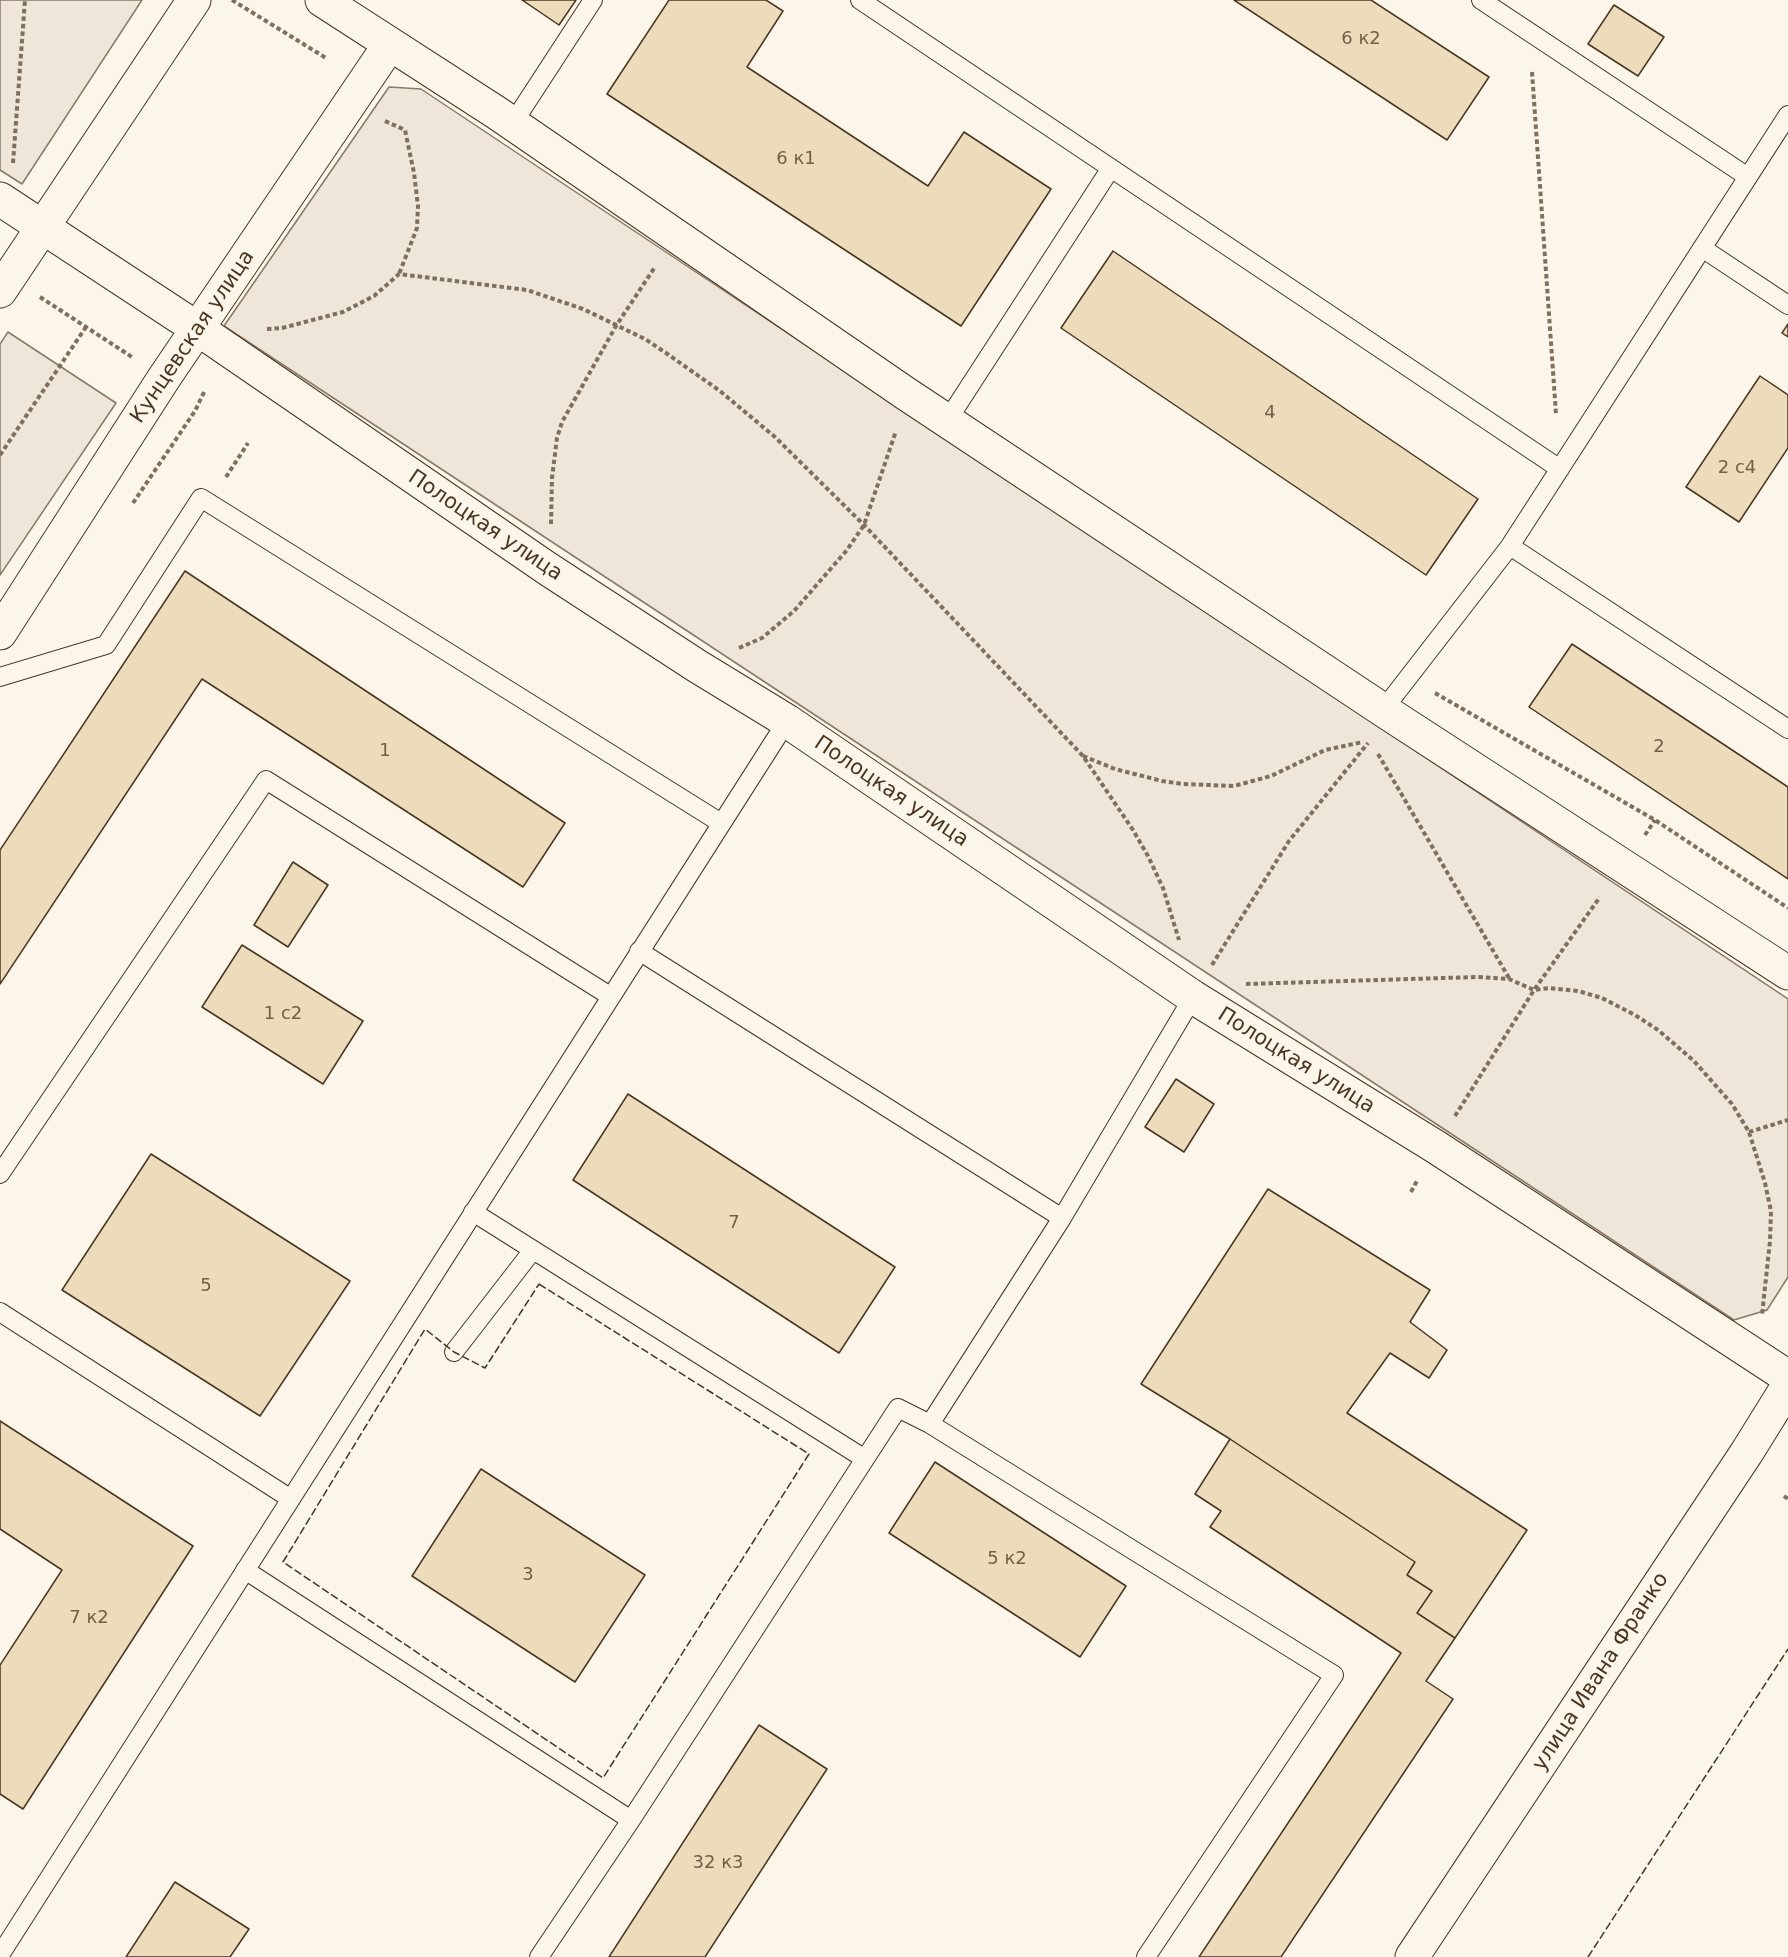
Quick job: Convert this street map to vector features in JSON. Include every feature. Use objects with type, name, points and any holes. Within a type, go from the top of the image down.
[{"type":"street","points":[[0,291],[194,0]]},
{"type":"street","points":[[322,0],[513,123],[947,421],[1383,710],[1788,973]]},
{"type":"street","name":"Кунцевская улица","points":[[0,633],[198,329],[390,44]]},
{"type":"street","name":"Полоцкая улица","points":[[0,199],[198,329],[548,569],[697,666],[787,721],[1193,997],[1436,1147],[1788,1377]]},
{"type":"street","name":"улица Ивана Франко","points":[[1412,1957],[1788,1386]]},
{"type":"lane","points":[[513,123],[593,0]]},
{"type":"lane","points":[[861,0],[1560,469]]},
{"type":"lane","points":[[1481,0],[1748,177]]},
{"type":"lane","points":[[1383,710],[1510,546],[1788,115]]},
{"type":"lane","points":[[947,421],[1111,168]]},
{"type":"lane","points":[[1702,248],[1788,305]]},
{"type":"lane","points":[[0,677],[105,645],[201,498],[721,823]]},
{"type":"lane","points":[[1510,546],[1788,729]]},
{"type":"lane","points":[[0,1955],[787,721]]},
{"type":"lane","points":[[0,1174],[266,780],[610,996]]},
{"type":"lane","points":[[639,951],[1062,1218]]},
{"type":"lane","points":[[930,1424],[1062,1218],[1193,997]]},
{"type":"lane","points":[[473,1212],[866,1459]]},
{"type":"lane","points":[[454,1352],[533,1250]]},
{"type":"lane","points":[[0,1312],[291,1498]]},
{"type":"lane","points":[[539,1957],[631,1820],[898,1408],[930,1424],[1334,1675],[1146,1957]]},
{"type":"lane","points":[[245,1570],[631,1820]]},
{"type":"path","points":[[13,168],[25,0]]},
{"type":"path","points":[[232,0],[326,58]]},
{"type":"path","points":[[1530,32],[1560,469]]},
{"type":"path","points":[[263,329],[282,328],[342,312],[374,296],[399,274],[417,228],[418,206],[405,130],[386,120]]},
{"type":"path","points":[[548,569],[552,478],[557,438],[570,405],[616,326],[662,258]]},
{"type":"path","points":[[399,274],[527,290],[559,299],[645,339],[720,390],[775,437],[864,525],[1083,756],[1133,830],[1163,888],[1178,934],[1193,997]]},
{"type":"path","points":[[35,293],[142,363]]},
{"type":"path","points":[[0,455],[86,327]]},
{"type":"path","points":[[697,666],[762,638],[794,611],[847,550],[864,525],[890,454],[905,393]]},
{"type":"path","points":[[209,503],[248,442]]},
{"type":"path","points":[[1409,676],[1655,820],[1788,908]]},
{"type":"path","points":[[1083,756],[1115,769],[1162,781],[1234,786],[1271,776],[1325,750],[1370,741]]},
{"type":"path","points":[[1193,997],[1289,841],[1370,741]]},
{"type":"path","points":[[1370,741],[1509,979]]},
{"type":"path","points":[[1454,1117],[1534,990],[1623,864]]},
{"type":"path","points":[[1193,997],[1248,984],[1477,977],[1509,979],[1534,990],[1549,988],[1578,991],[1602,998],[1635,1015],[1658,1030],[1694,1061],[1732,1104],[1749,1132],[1771,1211],[1762,1319]]},
{"type":"path","points":[[1749,1132],[1788,1120]]},
{"type":"shaded area","points":[[0,0],[142,0],[22,184],[0,170]]},
{"type":"shaded area","points":[[389,87],[421,89],[1788,999],[1788,1277],[1767,1310],[1734,1320],[224,326]]},
{"type":"shaded area","points":[[8,332],[116,403],[0,575],[0,344]]},
{"type":"building","points":[[522,0],[576,0],[559,25]]},
{"type":"building","points":[[669,0],[766,0],[783,11],[747,67],[928,186],[964,132],[1051,189],[961,326],[607,94]]},
{"type":"building","points":[[1234,0],[1371,0],[1489,77],[1447,140]]},
{"type":"building","points":[[1614,5],[1664,37],[1638,76],[1588,44]]},
{"type":"building","points":[[1113,251],[1478,499],[1426,575],[1061,328]]},
{"type":"building","points":[[1788,324],[1788,337],[1782,333]]},
{"type":"building","points":[[1760,376],[1788,395],[1788,448],[1739,522],[1686,487]]},
{"type":"building","points":[[185,571],[565,823],[523,887],[202,679],[0,984],[0,850]]},
{"type":"building","points":[[1572,644],[1788,787],[1788,879],[1529,707]]},
{"type":"building","points":[[293,862],[328,885],[288,947],[254,925]]},
{"type":"building","points":[[242,945],[363,1021],[323,1084],[202,1007]]},
{"type":"building","points":[[1176,1079],[1214,1104],[1184,1152],[1145,1127]]},
{"type":"building","points":[[628,1094],[895,1267],[839,1353],[573,1180]]},
{"type":"building","points":[[151,1154],[350,1281],[260,1416],[62,1290]]},
{"type":"building","points":[[1268,1189],[1430,1290],[1410,1322],[1447,1350],[1429,1378],[1390,1353],[1347,1413],[1527,1530],[1455,1638],[1417,1613],[1432,1591],[1407,1575],[1415,1562],[1230,1439],[1141,1384]]},
{"type":"building","points":[[0,1421],[193,1546],[23,1809],[0,1794],[0,1665],[62,1570],[0,1529]]},
{"type":"building","points":[[1230,1439],[1415,1562],[1407,1575],[1432,1591],[1417,1613],[1455,1638],[1426,1681],[1453,1699],[1281,1957],[1199,1957],[1401,1653],[1210,1527],[1221,1511],[1195,1494]]},
{"type":"building","points":[[935,1462],[1126,1586],[1080,1657],[889,1533]]},
{"type":"building","points":[[481,1469],[645,1575],[575,1682],[412,1576]]},
{"type":"building","points":[[759,1725],[827,1769],[705,1957],[609,1957]]},
{"type":"building","points":[[175,1882],[249,1929],[230,1957],[126,1957]]},
{"type":"fence","points":[[539,1284],[809,1454],[603,1778],[283,1562],[425,1329],[454,1352],[485,1368],[539,1284]]},
{"type":"fence","points":[[1588,1957],[1788,1649]]}]
